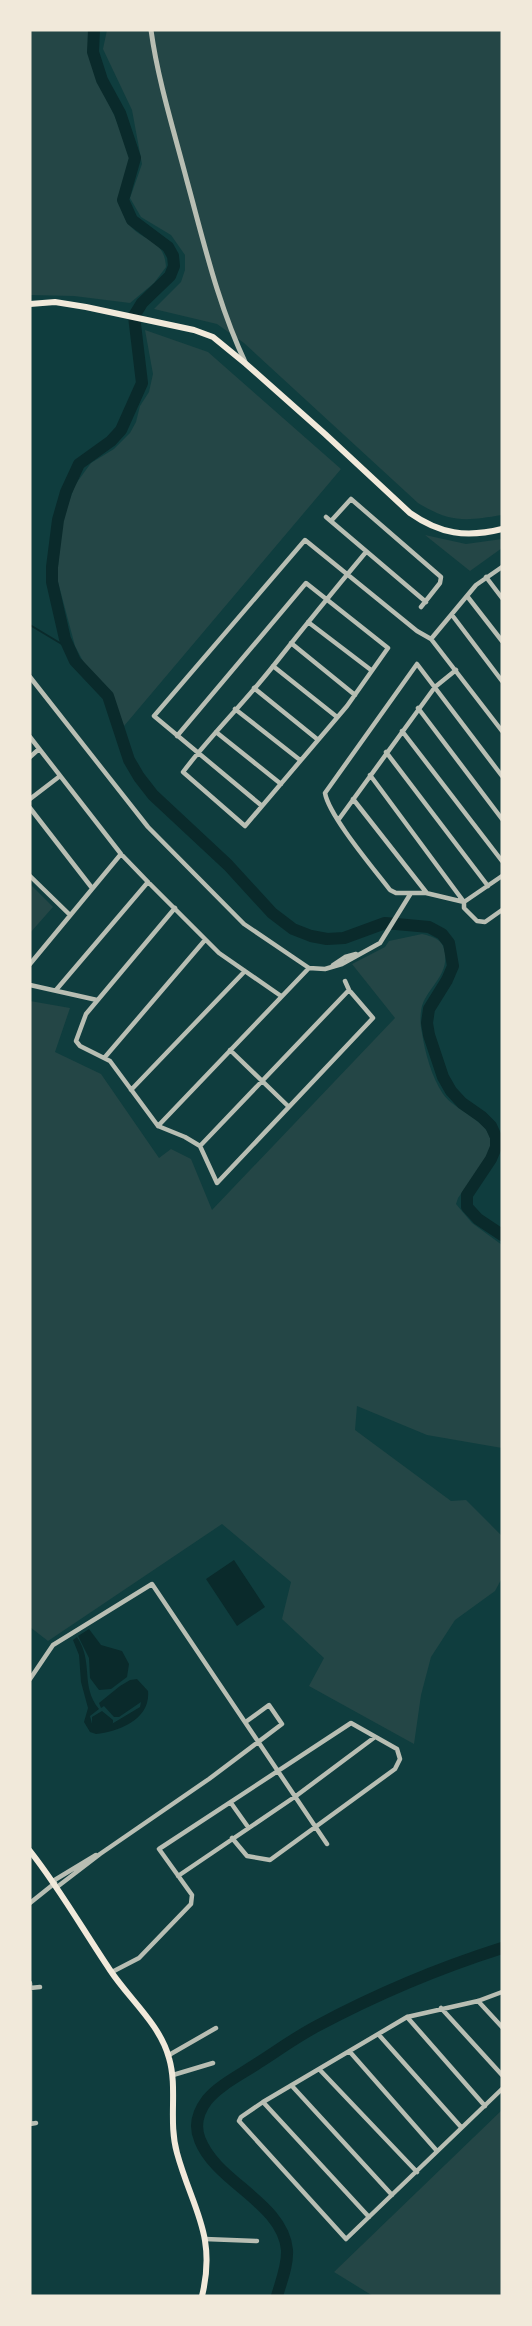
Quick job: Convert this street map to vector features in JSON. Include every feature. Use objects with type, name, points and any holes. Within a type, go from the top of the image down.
[{"type":"main road","points":[[30,304],[55,302],[112,312],[154,320],[213,337],[424,523],[451,533],[502,529]]},
{"type":"main road","points":[[30,1851],[55,1884],[111,1972],[156,2030],[169,2055],[173,2075],[172,2134],[196,2202],[208,2260],[202,2296]]},
{"type":"street","points":[[151,30],[165,97],[215,287],[246,364]]},
{"type":"street","points":[[331,521],[351,499],[441,577],[440,583],[421,607]]},
{"type":"street","points":[[326,517],[426,602]]},
{"type":"street","points":[[262,806],[154,716],[305,540],[417,631],[431,639],[502,731]]},
{"type":"street","points":[[177,736],[306,583],[327,600],[388,648],[355,695],[246,826],[183,772],[273,666],[308,622],[327,600],[366,552]]},
{"type":"street","points":[[431,639],[467,596],[486,577],[502,567]]},
{"type":"street","points":[[486,577],[502,597]]},
{"type":"street","points":[[467,596],[502,641]]},
{"type":"street","points":[[452,615],[502,681]]},
{"type":"street","points":[[308,622],[371,670]]},
{"type":"street","points":[[291,643],[355,695]]},
{"type":"street","points":[[502,776],[417,664],[327,789],[326,797],[390,890],[396,893],[426,893],[464,902],[502,876]]},
{"type":"street","points":[[273,666],[337,717]]},
{"type":"street","points":[[339,819],[418,708],[435,687],[456,670]]},
{"type":"street","points":[[30,677],[148,827],[244,923],[309,968],[319,970],[347,962],[384,938],[411,893]]},
{"type":"street","points":[[254,688],[317,739]]},
{"type":"street","points":[[418,708],[502,819]]},
{"type":"street","points":[[235,709],[300,760]]},
{"type":"street","points":[[402,731],[502,861]]},
{"type":"street","points":[[216,732],[281,784]]},
{"type":"street","points":[[30,737],[121,854],[148,882],[219,953],[281,996]]},
{"type":"street","points":[[30,757],[39,749]]},
{"type":"street","points":[[386,752],[488,886]]},
{"type":"street","points":[[370,775],[464,902],[464,908],[477,920],[485,922],[502,910]]},
{"type":"street","points":[[30,799],[60,776]]},
{"type":"street","points":[[353,799],[426,893]]},
{"type":"street","points":[[30,808],[92,888]]},
{"type":"street","points":[[30,964],[121,854]]},
{"type":"street","points":[[30,876],[70,915]]},
{"type":"street","points":[[56,990],[148,882]]},
{"type":"street","points":[[175,908],[86,1014],[76,1041],[79,1046],[105,1057],[158,1126],[200,1146],[218,1183],[373,1018],[349,990],[345,981]]},
{"type":"street","points":[[105,1057],[205,940]]},
{"type":"street","points":[[158,1126],[309,968]]},
{"type":"street","points":[[131,1090],[244,971]]},
{"type":"street","points":[[30,985],[97,1000]]},
{"type":"street","points":[[200,1146],[349,990]]},
{"type":"street","points":[[230,1050],[289,1107]]},
{"type":"street","points":[[30,1679],[53,1645],[152,1584],[247,1721],[327,1844]]},
{"type":"street","points":[[30,1903],[87,1859],[100,1854],[282,1724],[270,1705],[247,1721]]},
{"type":"street","points":[[111,1972],[139,1958],[191,1904],[192,1895],[159,1849],[351,1723],[397,1749],[400,1759],[395,1769],[270,1860],[247,1856],[232,1838]]},
{"type":"street","points":[[178,1876],[296,1796],[376,1737]]},
{"type":"street","points":[[231,1802],[248,1827]]},
{"type":"street","points":[[36,2123],[30,2124],[30,1986],[40,1987]]},
{"type":"street","points":[[502,1992],[478,2001],[407,2017],[263,2102],[239,2121],[346,2239],[502,2089]]},
{"type":"street","points":[[478,2001],[502,2028]]},
{"type":"street","points":[[441,2008],[502,2075]]},
{"type":"street","points":[[407,2017],[485,2106]]},
{"type":"street","points":[[169,2055],[216,2028]]},
{"type":"street","points":[[379,2035],[461,2127]]},
{"type":"street","points":[[350,2052],[438,2151]]},
{"type":"street","points":[[173,2075],[213,2063]]},
{"type":"street","points":[[319,2068],[416,2172]]},
{"type":"street","points":[[292,2086],[392,2196]]},
{"type":"street","points":[[263,2102],[369,2217]]},
{"type":"street","points":[[205,2239],[257,2241]]},
{"type":"shaded area","points":[[30,30],[90,30],[96,72],[130,156],[121,194],[123,213],[137,233],[161,249],[166,267],[154,283],[130,303],[74,296],[30,295]]},
{"type":"shaded area","points":[[107,30],[502,30],[502,515],[458,519],[418,503],[244,343],[217,324],[154,309],[181,282],[185,270],[185,255],[171,235],[141,217],[130,198],[142,164],[132,110],[103,49]]},
{"type":"shaded area","points":[[145,330],[208,352],[341,469],[124,726],[112,695],[84,663],[75,646],[58,582],[58,567],[62,522],[75,485],[91,463],[114,449],[130,433],[140,406],[149,392],[153,374]]},
{"type":"shaded area","points":[[425,535],[466,544],[502,539],[502,548],[470,571]]},
{"type":"shaded area","points":[[30,884],[53,907],[30,933]]},
{"type":"shaded area","points":[[422,934],[440,942],[445,953],[444,968],[425,999],[421,1012],[421,1030],[430,1065],[443,1094],[481,1125],[490,1139],[490,1148],[484,1161],[456,1204],[472,1223],[502,1245],[502,1448],[427,1435],[357,1406],[355,1430],[451,1501],[466,1500],[502,1536],[502,1578],[495,1591],[455,1620],[431,1657],[421,1695],[414,1744],[309,1686],[324,1658],[282,1619],[291,1582],[222,1524],[48,1641],[30,1627],[30,1001],[70,1008],[55,1052],[101,1074],[159,1158],[171,1149],[191,1159],[212,1210],[395,1018],[352,964],[385,947],[389,941]]},
{"type":"shaded area","points":[[234,1560],[265,1607],[237,1626],[206,1579]]},
{"type":"shaded area","points":[[89,1629],[101,1645],[122,1651],[129,1664],[127,1677],[111,1689],[99,1690],[90,1678],[89,1658],[78,1636]]},
{"type":"shaded area","points":[[77,1637],[85,1656],[90,1692],[99,1709],[90,1716],[92,1724],[92,1717],[102,1711],[113,1720],[110,1725],[140,1707],[141,1702],[119,1717],[114,1717],[104,1706],[101,1708],[99,1703],[120,1686],[137,1679],[148,1691],[148,1701],[132,1722],[105,1733],[90,1732],[84,1722],[88,1708],[81,1682],[79,1655],[73,1640]]},
{"type":"shaded area","points":[[502,2110],[502,2296],[373,2296],[334,2272]]},
{"type":"waterway","points":[[94,30],[93,52],[102,80],[120,113],[135,158],[123,200],[132,220],[168,247],[174,266],[170,276],[142,303],[134,316],[142,383],[121,430],[111,441],[79,464],[66,492],[58,520],[52,567],[52,582],[65,639],[75,661],[108,696],[129,760],[139,777],[153,795],[228,865],[272,913],[293,929],[327,939],[344,938],[385,923],[429,927],[442,934],[449,943],[453,966],[429,1009],[429,1035],[443,1077],[451,1091],[491,1126],[496,1137],[496,1147],[491,1159],[467,1195],[467,1207],[478,1219],[502,1235]]},
{"type":"waterway","points":[[30,625],[70,649]]},
{"type":"waterway","points":[[277,2296],[287,2256],[283,2234],[262,2206],[208,2155],[197,2130],[199,2114],[204,2105],[224,2085],[317,2026],[408,1983],[502,1948]]}]
